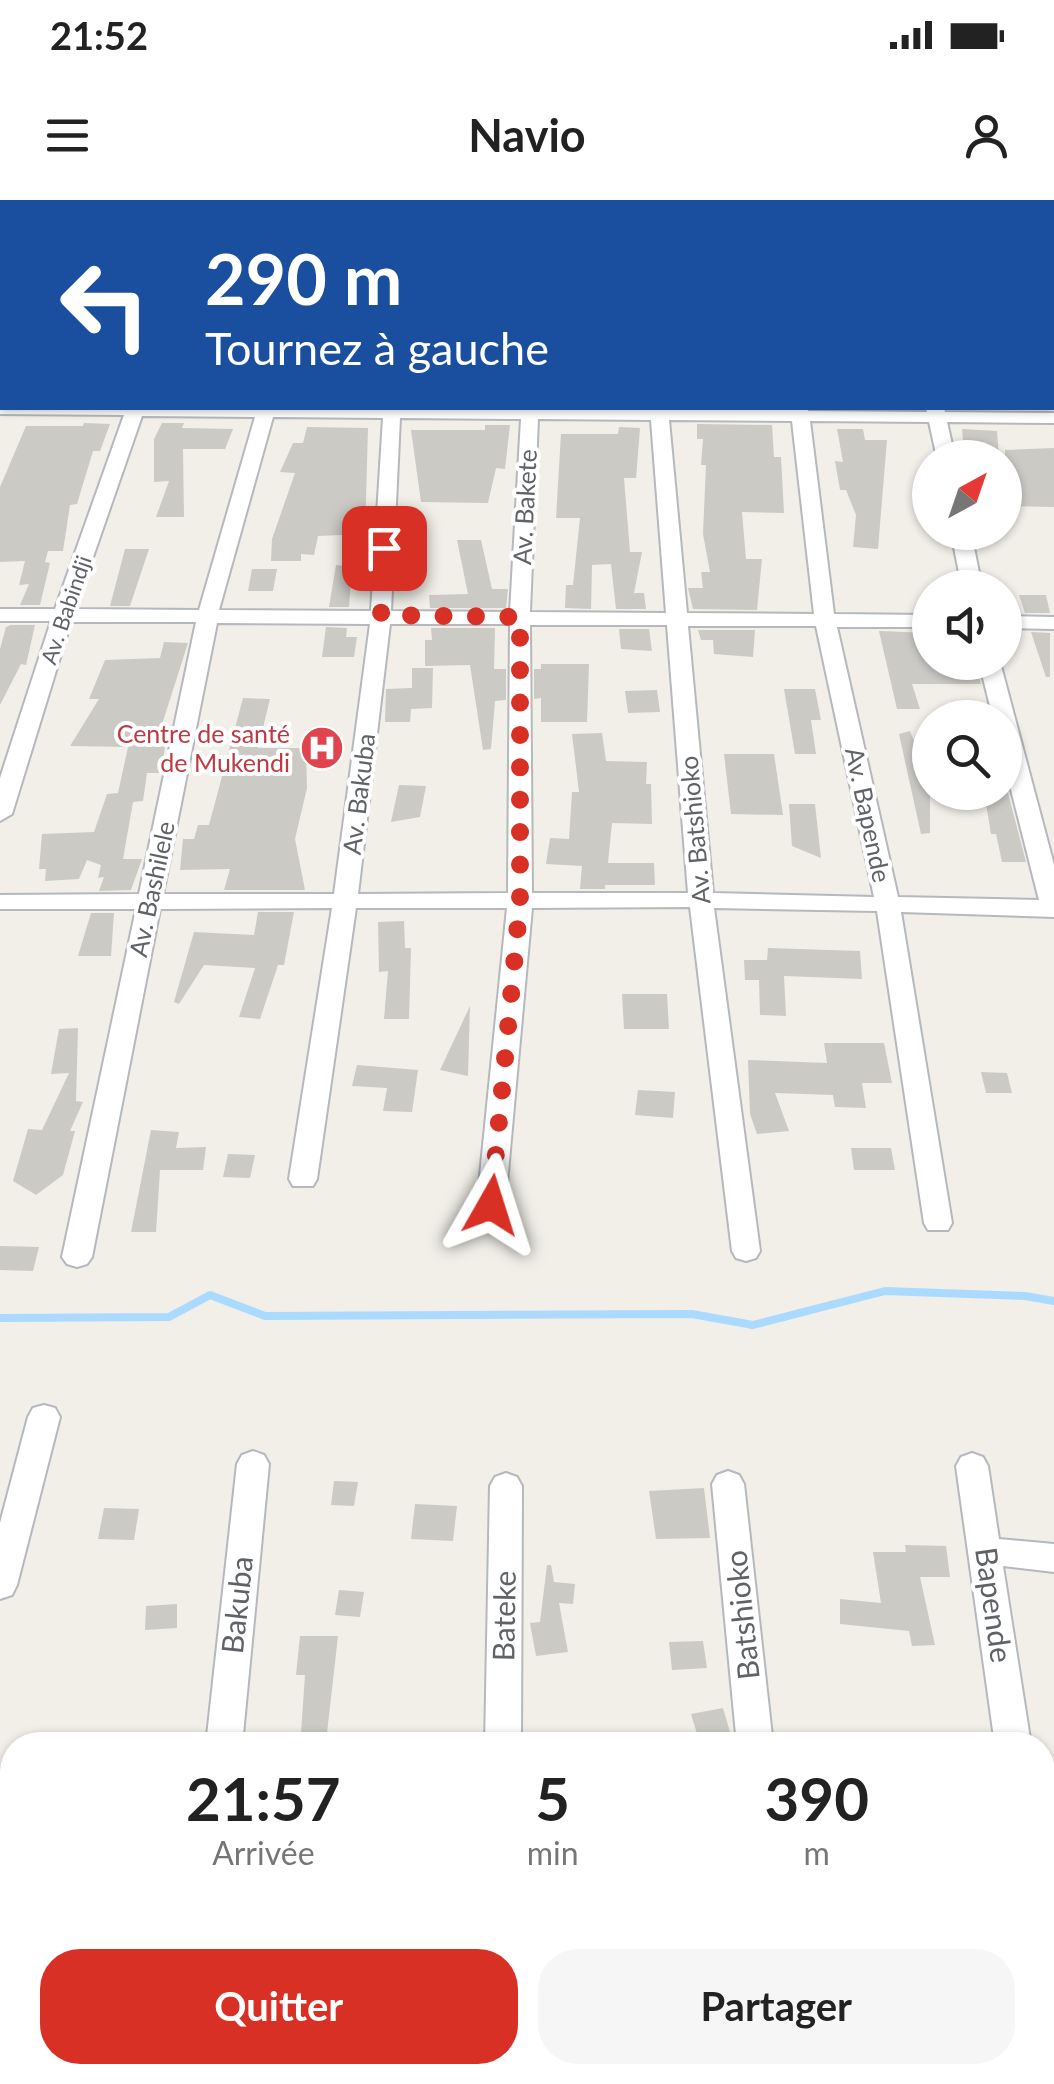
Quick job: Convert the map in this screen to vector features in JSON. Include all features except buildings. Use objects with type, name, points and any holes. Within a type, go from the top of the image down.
[{"type":"street","points":[[2,411],[68,410]]},
{"type":"street","name":"Av. Babindji","points":[[0,814],[63,615],[135,410]]},
{"type":"street","points":[[266,410],[936,412],[1054,418]]},
{"type":"street","name":"Av. Bashilele","points":[[77,1256],[208,614],[266,410]]},
{"type":"street","name":"Av. Bakuba","points":[[302,1178],[346,902],[381,615],[392,410]]},
{"type":"street","name":"Av. Bakete","points":[[491,1205],[520,902],[520,617],[530,410]]},
{"type":"street","name":"Av. Batshioko","points":[[659,411],[701,900],[746,1251]]},
{"type":"street","name":"Av. Bapende","points":[[800,412],[825,621],[888,905],[938,1223]]},
{"type":"street","points":[[936,412],[942,440]]},
{"type":"street","points":[[0,615],[912,622]]},
{"type":"street","points":[[1022,622],[1054,622]]},
{"type":"street","points":[[0,902],[701,900],[1054,909],[1022,788]]},
{"type":"street","points":[[0,1585],[44,1417]]},
{"type":"street","name":"Bakuba","points":[[225,1732],[253,1464]]},
{"type":"street","name":"Bapende","points":[[972,1466],[1012,1732]]},
{"type":"street","name":"Batshioko","points":[[728,1484],[754,1732]]},
{"type":"street","name":"Bateke","points":[[504,1732],[506,1486]]},
{"type":"street","points":[[985,1552],[1054,1558]]},
{"type":"waterway","points":[[0,1318],[169,1317],[210,1295],[265,1316],[692,1314],[753,1325],[885,1291],[1025,1296],[1054,1301]]},
{"type":"place","name":"Centre de santé de Mukendi","points":[[322,748]]},
{"type":"route","points":[[384,548],[381,615],[520,617],[520,902],[491,1205]]}]
